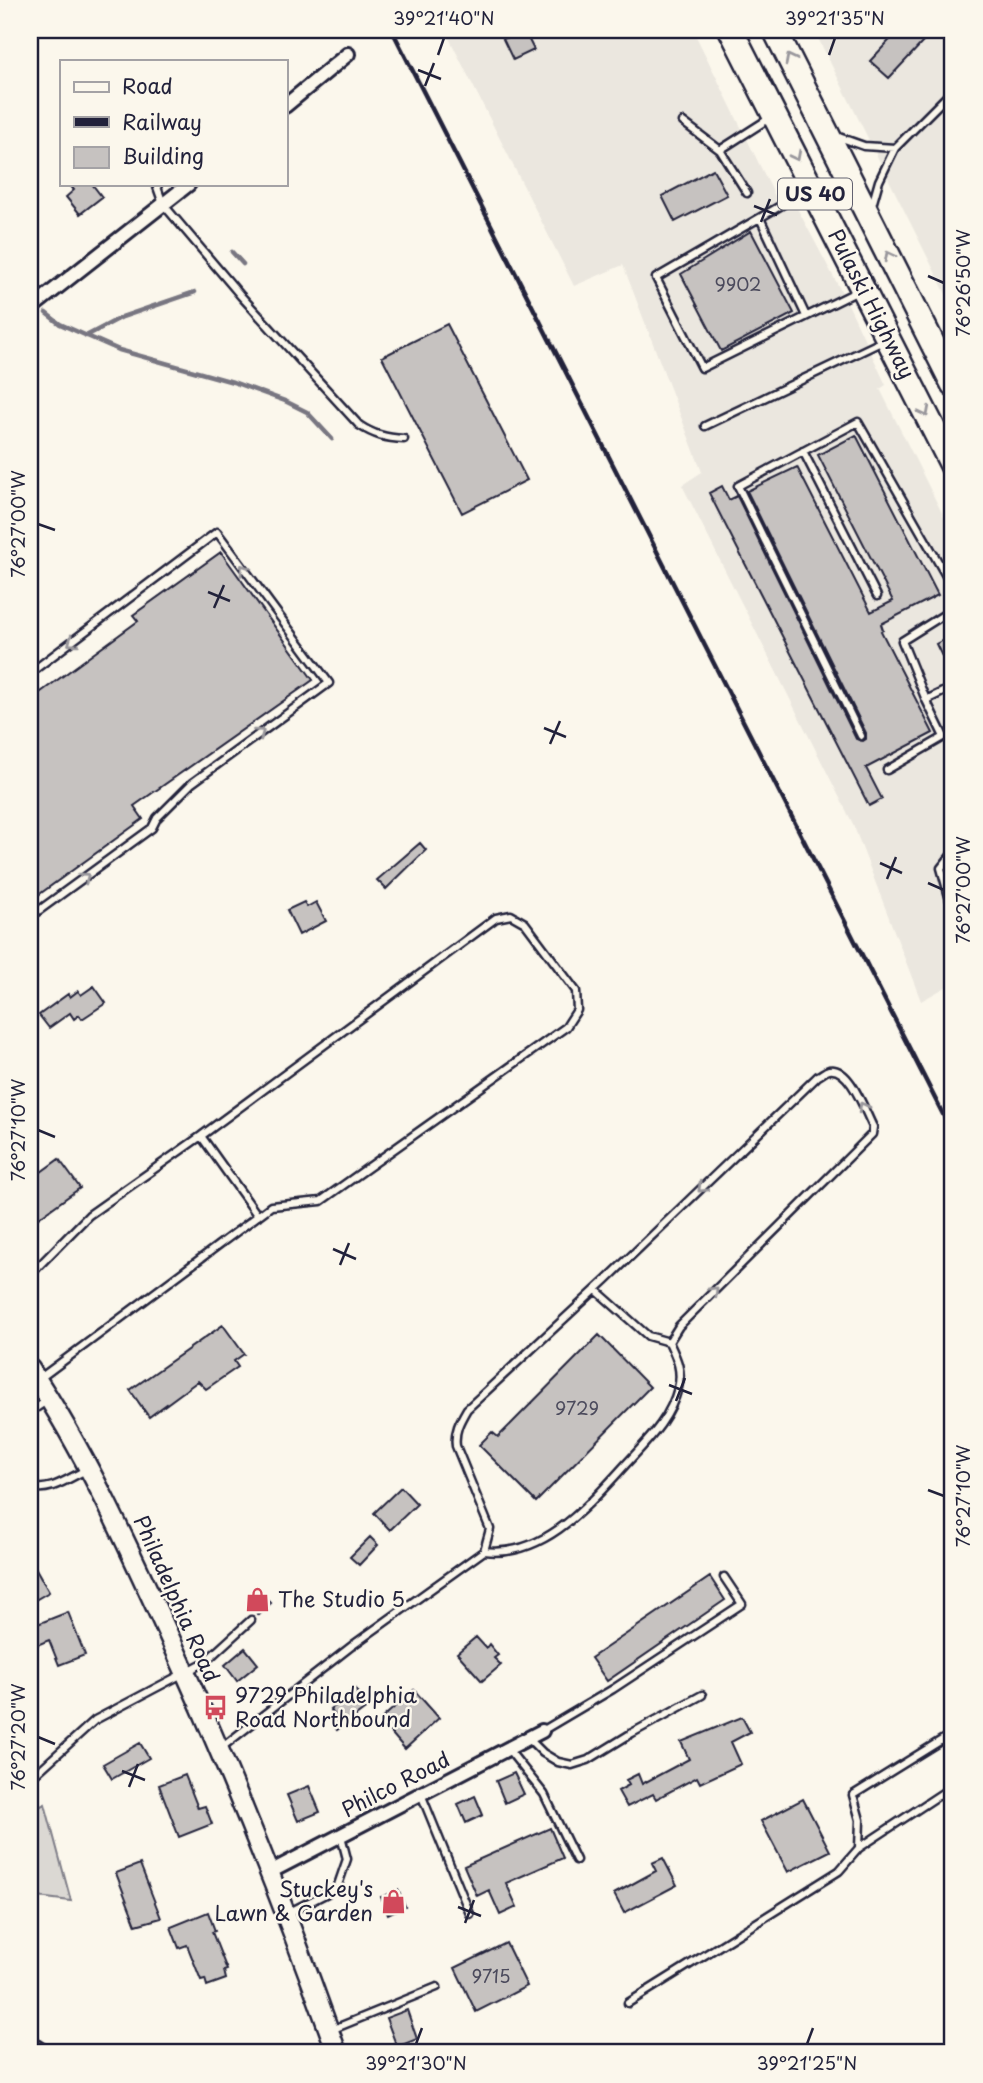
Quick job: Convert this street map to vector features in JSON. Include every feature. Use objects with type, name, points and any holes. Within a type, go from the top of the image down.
[{"type":"highway","name":"Pulaski Highway","points":[[731,30],[953,467]]},
{"type":"highway","name":"Pulaski Highway","points":[[775,30],[953,384]]},
{"type":"main road","name":"Philadelphia Road","points":[[34,1375],[111,1509],[185,1671],[219,1749],[337,2053]]},
{"type":"street","points":[[287,104],[348,54]]},
{"type":"street","points":[[30,309],[187,186]]},
{"type":"street","name":"Philco Road","points":[[268,1873],[542,1731]]},
{"type":"street","points":[[30,2043],[45,2053]]},
{"type":"lane","points":[[869,217],[878,181],[895,148],[953,90]]},
{"type":"lane","points":[[720,150],[775,115]]},
{"type":"lane","points":[[683,122],[720,150],[747,192]]},
{"type":"lane","points":[[826,132],[864,146],[895,148]]},
{"type":"lane","points":[[157,186],[163,204],[241,296],[359,425],[373,434],[404,439]]},
{"type":"lane","points":[[812,188],[656,278],[702,368],[863,288]]},
{"type":"lane","points":[[760,218],[806,316]]},
{"type":"lane","points":[[705,426],[888,339]]},
{"type":"lane","points":[[861,736],[738,486],[858,422],[953,588]]},
{"type":"lane","points":[[803,451],[877,596]]},
{"type":"lane","points":[[30,673],[218,532],[329,683],[192,783],[157,818],[152,828],[30,917]]},
{"type":"lane","points":[[887,770],[943,737],[902,640],[953,609]]},
{"type":"lane","points":[[926,700],[953,687]]},
{"type":"lane","points":[[953,853],[942,868],[953,911]]},
{"type":"lane","points":[[30,1275],[89,1215],[201,1136],[496,918],[511,915],[525,923],[576,991],[577,1010],[566,1027],[321,1201],[271,1206],[34,1375]]},
{"type":"lane","points":[[219,1749],[353,1645],[484,1551],[491,1529],[456,1446],[457,1427],[467,1409],[596,1290],[818,1076],[829,1070],[839,1071],[848,1078],[873,1127],[872,1134],[679,1326],[669,1342]]},
{"type":"lane","points":[[201,1136],[258,1216]]},
{"type":"lane","points":[[484,1551],[499,1553],[528,1545],[569,1523],[665,1421],[679,1387],[680,1376],[680,1365],[669,1342],[648,1336],[596,1290]]},
{"type":"lane","points":[[30,1412],[49,1399]]},
{"type":"lane","points":[[30,1486],[38,1490],[49,1487],[89,1468]]},
{"type":"lane","points":[[542,1731],[613,1689],[742,1604],[724,1577]]},
{"type":"lane","points":[[30,1779],[95,1720],[205,1662],[251,1620]]},
{"type":"lane","points":[[528,1738],[543,1753],[558,1762],[572,1765],[588,1760],[632,1732],[702,1695]]},
{"type":"lane","points":[[859,1848],[860,1820],[853,1795],[953,1733]]},
{"type":"lane","points":[[508,1749],[544,1794],[576,1860]]},
{"type":"lane","points":[[628,2003],[839,1871],[859,1848],[953,1786]]},
{"type":"lane","points":[[421,1794],[470,1914]]},
{"type":"lane","points":[[285,1915],[337,1888],[347,1859],[341,1835]]},
{"type":"lane","points":[[329,2031],[437,1987]]},
{"type":"shaded area","points":[[445,30],[693,30],[775,196],[788,191],[849,306],[886,385],[880,389],[953,535],[953,983],[921,1001],[853,824],[682,485],[702,472],[623,265],[574,286]]},
{"type":"shaded area","points":[[814,30],[953,30],[953,308]]},
{"type":"shaded area","points":[[45,1804],[71,1901],[30,1896],[30,1811]]},
{"type":"building","points":[[524,30],[534,50],[513,60],[503,39]]},
{"type":"building","points":[[899,30],[913,30],[924,41],[889,78],[870,61]]},
{"type":"building","points":[[713,169],[727,195],[675,222],[662,196]]},
{"type":"building","points":[[71,186],[94,186],[102,197],[80,214],[66,197],[74,190]]},
{"type":"building","points":[[751,231],[794,313],[721,351],[681,274]]},
{"type":"building","points":[[447,324],[527,480],[462,513],[382,357]]},
{"type":"building","points":[[856,435],[938,595],[881,624],[881,631],[933,733],[866,768],[882,799],[869,806],[709,493],[722,486],[729,500],[737,496],[856,739],[863,741],[866,739],[866,733],[747,491],[797,467],[871,612],[893,601],[818,455]]},
{"type":"building","points":[[221,552],[313,680],[134,806],[143,819],[30,901],[30,700],[138,621],[133,615]]},
{"type":"building","points":[[953,635],[953,679],[936,644]]},
{"type":"building","points":[[420,843],[426,850],[386,889],[377,880]]},
{"type":"building","points":[[304,902],[307,907],[316,902],[326,921],[299,935],[287,910]]},
{"type":"building","points":[[94,986],[106,1003],[82,1019],[79,1015],[74,1019],[70,1013],[49,1028],[39,1015],[68,994],[70,997],[78,991],[81,995]]},
{"type":"building","points":[[59,1159],[80,1188],[30,1224],[30,1180]]},
{"type":"building","points":[[223,1325],[244,1354],[234,1361],[238,1367],[206,1389],[198,1381],[149,1417],[130,1390]]},
{"type":"building","points":[[599,1335],[650,1387],[536,1502],[479,1445],[492,1432],[498,1437]]},
{"type":"building","points":[[401,1487],[417,1504],[390,1530],[374,1513]]},
{"type":"building","points":[[370,1537],[378,1545],[359,1565],[350,1557]]},
{"type":"building","points":[[30,1558],[49,1592],[30,1603]]},
{"type":"building","points":[[710,1577],[725,1600],[607,1681],[591,1658]]},
{"type":"building","name":"The Studio 5","points":[[259,1591],[271,1603],[259,1615],[247,1602]]},
{"type":"building","points":[[68,1612],[85,1655],[59,1665],[49,1640],[30,1648],[30,1627]]},
{"type":"building","points":[[476,1637],[486,1648],[489,1644],[498,1655],[494,1658],[501,1665],[482,1681],[457,1653]]},
{"type":"building","points":[[245,1648],[258,1664],[237,1681],[225,1665]]},
{"type":"building","points":[[355,1689],[368,1707],[337,1730],[329,1718],[334,1714],[330,1709]]},
{"type":"building","points":[[414,1690],[439,1718],[405,1749],[380,1720]]},
{"type":"building","points":[[742,1717],[750,1732],[731,1742],[741,1764],[700,1783],[697,1777],[656,1799],[653,1794],[627,1807],[618,1791],[629,1785],[626,1780],[638,1774],[642,1784],[689,1759],[681,1742]]},
{"type":"building","points":[[140,1743],[149,1758],[112,1779],[103,1764]]},
{"type":"building","points":[[514,1773],[524,1794],[505,1803],[496,1781]]},
{"type":"building","points":[[185,1775],[198,1808],[205,1806],[212,1824],[179,1837],[159,1785]]},
{"type":"building","points":[[309,1786],[320,1812],[298,1821],[287,1795]]},
{"type":"building","points":[[475,1796],[483,1815],[466,1823],[458,1804]]},
{"type":"building","points":[[803,1799],[830,1851],[788,1872],[761,1821]]},
{"type":"building","points":[[550,1828],[563,1858],[506,1883],[517,1907],[500,1915],[489,1890],[477,1896],[464,1866]]},
{"type":"building","points":[[663,1858],[677,1885],[624,1913],[614,1894],[656,1871],[652,1863]]},
{"type":"building","points":[[140,1864],[161,1918],[136,1925],[116,1873]]},
{"type":"building","name":"Stuckey's Lawn & Garden","points":[[398,1890],[405,1906],[388,1914],[381,1897]]},
{"type":"building","points":[[208,1912],[215,1931],[212,1932],[227,1970],[224,1971],[226,1979],[207,1986],[205,1979],[201,1980],[187,1945],[179,1948],[171,1927]]},
{"type":"building","points":[[506,1943],[527,1986],[476,2012],[455,1968]]},
{"type":"building","points":[[407,2010],[417,2039],[397,2047],[386,2018]]},
{"type":"waterway","points":[[232,252],[243,264]]},
{"type":"waterway","points":[[86,336],[122,317],[195,292]]},
{"type":"waterway","points":[[46,313],[60,324],[119,350],[233,382],[285,401],[307,412],[332,439]]},
{"type":"railway","points":[[392,30],[953,1134]]},
{"type":"place","name":"The Studio 5","points":[[258,1600]]},
{"type":"place","name":"9729 Philadelphia Road Northbound","points":[[215,1708]]},
{"type":"place","name":"Stuckey's Lawn & Garden","points":[[393,1902]]}]
